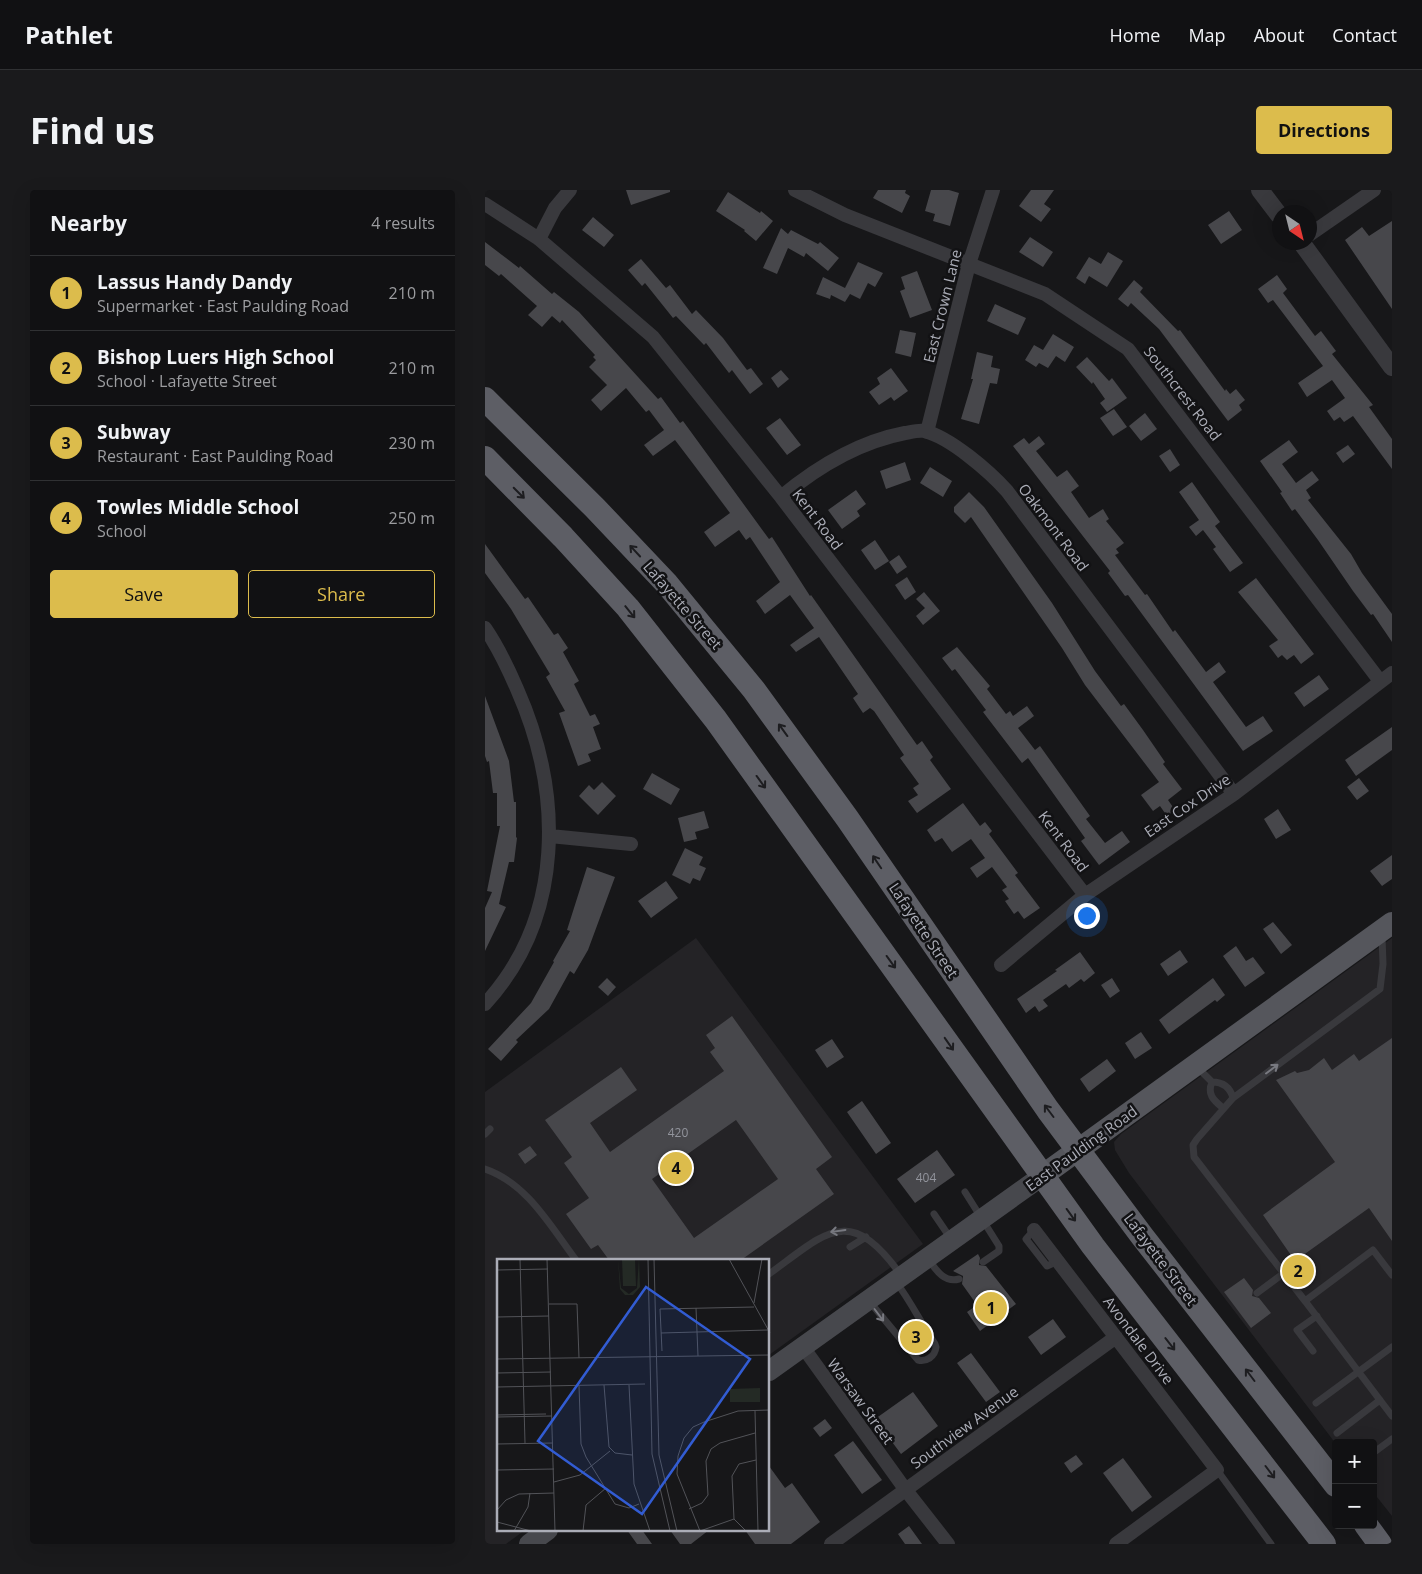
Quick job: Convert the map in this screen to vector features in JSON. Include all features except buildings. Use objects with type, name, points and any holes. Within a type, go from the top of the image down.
[{"type":"highway","name":"Lafayette Street","points":[[485,399],[595,508],[667,584],[754,690],[847,818],[1015,1064],[1148,1244],[1335,1484]]},
{"type":"highway","points":[[485,458],[563,537],[628,608],[716,720],[1099,1254],[1324,1544]]},
{"type":"highway","points":[[1369,1529],[1380,1544]]},
{"type":"main road","name":"East Paulding Road","points":[[770,1370],[983,1220],[1387,926]]},
{"type":"main road","points":[[529,1544],[545,1532]]},
{"type":"street","points":[[539,239],[555,208],[570,190]]},
{"type":"street","name":"East Crown Lane","points":[[927,432],[969,264],[993,190]]},
{"type":"street","points":[[1260,190],[1272,206]]},
{"type":"street","points":[[1317,229],[1374,190]]},
{"type":"street","name":"Southcrest Road","points":[[800,191],[845,215],[1045,294],[1128,349],[1380,681]]},
{"type":"street","name":"Kent Road","points":[[485,204],[539,239],[653,337],[781,497],[1085,895]]},
{"type":"street","points":[[1307,250],[1392,367]]},
{"type":"street","points":[[781,497],[805,476],[838,456],[893,436],[927,432]]},
{"type":"street","name":"Oakmont Road","points":[[927,432],[953,446],[986,468],[1007,490],[1234,794]]},
{"type":"street","points":[[485,628],[512,678],[533,729],[546,783],[550,836],[544,896],[534,926],[509,974],[485,1004]]},
{"type":"street","name":"East Cox Drive","points":[[1001,965],[1085,895],[1234,794],[1392,673]]},
{"type":"street","points":[[550,836],[631,844]]},
{"type":"street","name":"Avondale Drive","points":[[1034,1230],[1217,1470]]},
{"type":"street","name":"Southview Avenue","points":[[831,1544],[1116,1336]]},
{"type":"street","name":"Warsaw Street","points":[[803,1347],[905,1489],[948,1544]]},
{"type":"street","points":[[1115,1544],[1217,1470]]},
{"type":"lane","points":[[1387,926],[1380,989],[1233,1098],[1193,1145],[1194,1157],[1392,1416]]},
{"type":"lane","points":[[1195,1066],[1212,1082],[1219,1082],[1225,1085],[1232,1093],[1233,1098]]},
{"type":"lane","points":[[1212,1082],[1209,1089],[1211,1096],[1223,1108]]},
{"type":"lane","points":[[485,1169],[509,1181],[532,1201],[575,1259]]},
{"type":"lane","points":[[965,1192],[999,1246],[999,1251],[983,1262]]},
{"type":"lane","points":[[934,1214],[953,1241]]},
{"type":"lane","points":[[770,1273],[824,1235],[835,1230],[846,1230],[866,1237],[891,1261],[915,1308],[915,1314],[935,1344],[936,1351],[934,1355],[922,1361],[914,1357],[869,1301]]},
{"type":"lane","points":[[850,1247],[866,1237]]},
{"type":"lane","points":[[1305,1301],[1373,1250],[1392,1275]]},
{"type":"lane","points":[[928,1259],[943,1277],[951,1281],[959,1279]]},
{"type":"lane","points":[[1257,1292],[1284,1273]]},
{"type":"lane","points":[[1313,1351],[1297,1330],[1317,1316]]},
{"type":"lane","points":[[1316,1402],[1392,1347]]},
{"type":"lane","points":[[1337,1433],[1380,1400]]},
{"type":"lane","points":[[1377,1450],[1392,1439]]},
{"type":"lane","points":[[1217,1470],[1271,1544]]},
{"type":"shaded area","points":[[696,938],[923,1244],[770,1354],[770,1259],[497,1259],[497,1532],[522,1532],[506,1544],[485,1544],[485,1092]]},
{"type":"shaded area","points":[[1392,938],[1392,1516],[1377,1497],[1377,1439],[1332,1439],[1129,1173],[1115,1150],[1114,1142],[1121,1134]]},
{"type":"place","name":"Towles Middle School","points":[[676,1168]]},
{"type":"place","name":"Bishop Luers High School","points":[[1298,1271]]},
{"type":"place","name":"Lassus Handy Dandy","points":[[991,1308]]},
{"type":"place","name":"Subway","points":[[916,1337]]}]
